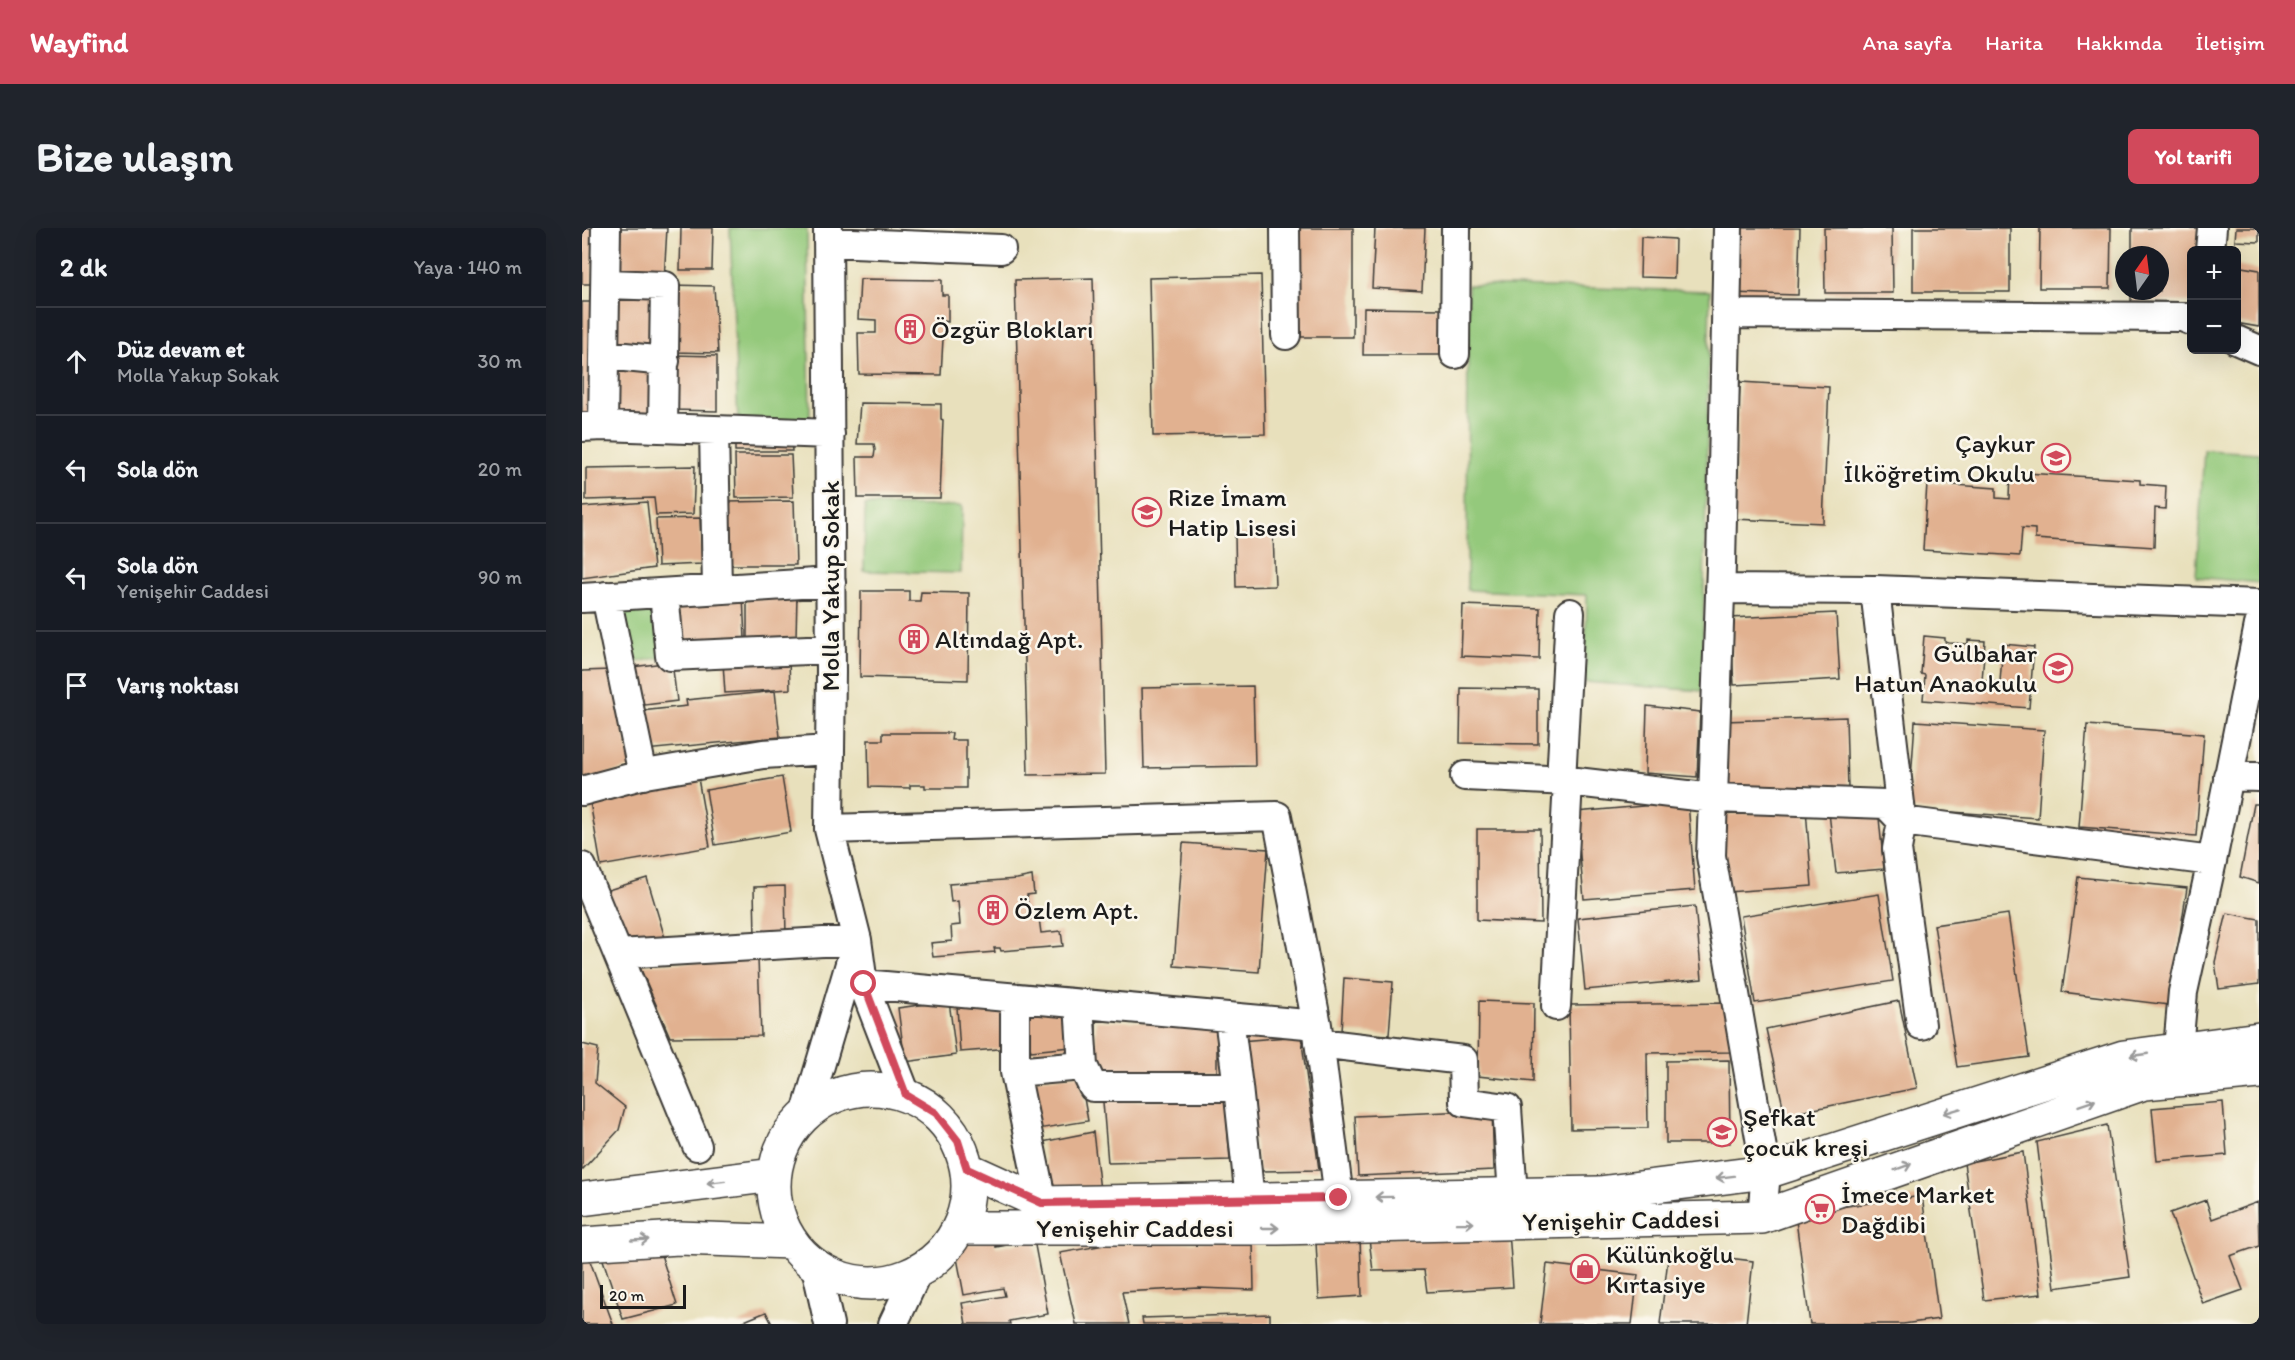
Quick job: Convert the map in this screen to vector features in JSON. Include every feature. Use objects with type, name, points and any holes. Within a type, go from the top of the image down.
[{"type":"main road","name":"Yenişehir Caddesi","points":[[967,1169],[1042,1203],[1599,1193],[1766,1172],[2124,1057],[2259,1039]]},
{"type":"main road","name":"Yenişehir Caddesi","points":[[959,1228],[1278,1228],[1762,1217],[2144,1083],[2259,1072]]},
{"type":"main road","points":[[871,1088],[906,1095],[936,1113],[958,1141],[967,1169],[967,1199],[959,1228],[942,1252],[918,1270],[885,1282],[850,1281],[816,1267],[791,1242],[776,1209],[774,1174],[784,1141],[806,1113],[836,1094],[871,1088]]},
{"type":"main road","points":[[582,1198],[774,1174]]},
{"type":"main road","points":[[582,1244],[679,1238],[791,1242]]},
{"type":"street","points":[[606,228],[605,355],[593,426],[830,434]]},
{"type":"street","points":[[1285,228],[1286,335]]},
{"type":"street","points":[[1455,354],[1456,228]]},
{"type":"street","points":[[1728,228],[1711,856],[1766,1172],[1762,1217]]},
{"type":"street","points":[[2210,246],[2212,228]]},
{"type":"street","points":[[828,235],[1001,249]]},
{"type":"street","name":"Molla Yakup Sokak","points":[[828,235],[831,582],[829,829],[857,940],[864,984],[906,1095]]},
{"type":"street","points":[[606,284],[665,286],[663,428]]},
{"type":"street","points":[[1726,314],[2182,317],[2187,319]]},
{"type":"street","points":[[2241,342],[2259,350]]},
{"type":"street","points":[[605,355],[664,361]]},
{"type":"street","points":[[714,430],[717,589]]},
{"type":"street","points":[[643,775],[594,597],[831,582]]},
{"type":"street","points":[[1720,589],[1875,590],[2259,604]]},
{"type":"street","points":[[1875,590],[1902,821],[1897,849],[1921,1025]]},
{"type":"street","points":[[664,593],[670,656],[831,649]]},
{"type":"street","points":[[1556,1006],[1570,613]]},
{"type":"street","points":[[2178,1049],[2183,992],[2212,861],[2259,625]]},
{"type":"street","points":[[582,791],[643,775],[763,754],[830,750]]},
{"type":"street","points":[[1465,776],[1564,781],[1713,798],[1886,804],[1902,821],[2212,861]]},
{"type":"street","points":[[2228,776],[2259,777]]},
{"type":"street","points":[[829,829],[1277,816],[1318,1034],[1339,1198]]},
{"type":"street","points":[[582,867],[697,1146]]},
{"type":"street","points":[[618,954],[857,940],[806,1113]]},
{"type":"street","points":[[864,984],[1229,1018],[1463,1060],[1464,1102],[1507,1108],[1514,1195]]},
{"type":"street","points":[[1015,998],[1015,1072],[1042,1203]]},
{"type":"street","points":[[1079,1004],[1083,1066],[1093,1087],[1238,1088]]},
{"type":"street","points":[[1229,1018],[1250,1200]]},
{"type":"street","points":[[1015,1072],[1083,1066]]},
{"type":"street","points":[[816,1267],[829,1324]]},
{"type":"street","points":[[893,1324],[918,1270]]},
{"type":"green space","points":[[730,228],[807,228],[810,424],[738,423]]},
{"type":"green space","points":[[1468,285],[1710,291],[1702,691],[1585,682],[1587,595],[1467,590]]},
{"type":"green space","points":[[2204,450],[2259,453],[2259,583],[2196,577]]},
{"type":"green space","points":[[865,505],[962,506],[961,573],[864,571]]},
{"type":"green space","points":[[662,597],[667,656],[627,664],[612,600]]},
{"type":"building","points":[[582,228],[595,228],[592,284],[582,284]]},
{"type":"building","points":[[617,228],[667,228],[664,280],[614,277]]},
{"type":"building","points":[[681,228],[713,228],[712,270],[680,270]]},
{"type":"building","points":[[1296,228],[1353,228],[1353,337],[1296,337]]},
{"type":"building","points":[[1375,228],[1425,228],[1422,291],[1372,288]]},
{"type":"building","points":[[1734,228],[1800,228],[1798,295],[1732,293]]},
{"type":"building","points":[[1824,228],[1892,228],[1893,293],[1825,293]]},
{"type":"building","points":[[1913,228],[2010,228],[2010,292],[1913,292]]},
{"type":"building","points":[[2040,228],[2111,228],[2110,288],[2039,288]]},
{"type":"building","points":[[2132,228],[2199,228],[2199,246],[2187,246],[2187,302],[2131,301],[2169,300],[2169,246],[2132,246]]},
{"type":"building","points":[[2236,228],[2259,228],[2259,242],[2235,241]]},
{"type":"building","points":[[1641,237],[1675,239],[1674,278],[1640,277]]},
{"type":"building","points":[[2241,267],[2259,270],[2259,327],[2241,324]]},
{"type":"building","points":[[1261,275],[1265,434],[1153,436],[1149,278]]},
{"type":"building","points":[[1093,278],[1105,774],[1028,775],[1015,280]]},
{"type":"building","name":"Özgür Blokları","points":[[860,279],[942,280],[942,295],[948,295],[948,322],[944,321],[941,375],[859,374],[858,333],[876,333],[876,320],[858,319]]},
{"type":"building","points":[[671,285],[714,286],[718,353],[673,352]]},
{"type":"building","points":[[616,290],[660,291],[659,351],[614,350]]},
{"type":"building","points":[[582,302],[600,302],[599,415],[582,415]]},
{"type":"building","points":[[1364,308],[1443,309],[1443,355],[1363,355]]},
{"type":"building","points":[[672,355],[717,356],[717,411],[672,410]]},
{"type":"building","points":[[615,361],[661,363],[658,416],[613,414]]},
{"type":"building","points":[[1740,382],[1829,387],[1823,523],[1734,519]]},
{"type":"building","name":"Özgür Blokları","points":[[860,403],[941,404],[941,419],[943,420],[940,498],[858,498],[857,457],[874,457],[875,450],[874,444],[857,444]]},
{"type":"building","points":[[735,436],[791,437],[792,451],[735,451]]},
{"type":"building","points":[[735,455],[791,455],[793,497],[736,498]]},
{"type":"building","points":[[695,466],[693,514],[656,515],[654,498],[586,500],[586,468]]},
{"type":"building","points":[[2010,472],[2140,480],[2140,484],[2166,486],[2165,509],[2155,508],[2154,547],[2035,539],[2035,529],[2022,528],[2020,556],[1923,550],[1927,483],[1996,488],[1996,498],[2009,499]]},
{"type":"building","points":[[794,501],[796,565],[727,565],[725,502]]},
{"type":"building","points":[[647,502],[654,568],[582,578],[582,507]]},
{"type":"building","points":[[700,518],[702,564],[658,566],[656,519]]},
{"type":"building","points":[[1273,533],[1275,586],[1236,587],[1235,534]]},
{"type":"building","name":"Altındağ Apt.","points":[[861,591],[909,591],[909,601],[920,601],[921,592],[969,593],[968,680],[860,677]]},
{"type":"building","points":[[743,595],[745,640],[678,643],[676,597]]},
{"type":"building","points":[[797,595],[796,638],[747,640],[747,596]]},
{"type":"building","points":[[1463,605],[1540,608],[1539,659],[1461,656]]},
{"type":"building","points":[[1836,613],[1840,679],[1734,685],[1730,618]]},
{"type":"building","points":[[1924,636],[1945,638],[1945,642],[1949,643],[1968,644],[1968,640],[1985,641],[1982,681],[2000,682],[2003,644],[2034,647],[2029,708],[1923,700],[1925,675],[1921,674]]},
{"type":"building","points":[[789,660],[790,689],[725,693],[723,663]]},
{"type":"building","points":[[672,662],[677,701],[637,706],[632,667]]},
{"type":"building","points":[[612,670],[632,767],[582,781],[582,671]]},
{"type":"building","points":[[1253,686],[1255,766],[1144,768],[1142,688]]},
{"type":"building","points":[[1461,688],[1538,689],[1538,744],[1460,743]]},
{"type":"building","points":[[775,691],[780,737],[645,750],[641,711],[687,706],[686,700]]},
{"type":"building","points":[[1647,706],[1700,712],[1697,777],[1645,773]]},
{"type":"building","points":[[1846,717],[1848,788],[1726,792],[1724,721]]},
{"type":"building","points":[[1915,721],[2044,730],[2038,818],[1909,809]]},
{"type":"building","points":[[2087,725],[2204,734],[2196,836],[2079,827]]},
{"type":"building","points":[[883,733],[952,733],[951,740],[966,740],[966,788],[925,788],[925,785],[910,785],[910,788],[869,787],[868,740],[883,740]]},
{"type":"building","points":[[782,777],[791,832],[715,845],[706,790]]},
{"type":"building","points":[[698,778],[710,847],[601,866],[589,796]]},
{"type":"building","points":[[1688,802],[1695,890],[1584,899],[1576,812]]},
{"type":"building","points":[[2254,804],[2259,804],[2259,883],[2240,877]]},
{"type":"building","points":[[1878,808],[1884,869],[1836,873],[1829,813]]},
{"type":"building","points":[[1806,809],[1812,886],[1727,892],[1721,815]]},
{"type":"building","points":[[1477,829],[1540,829],[1541,923],[1477,920]]},
{"type":"building","points":[[1183,843],[1268,849],[1259,972],[1174,966]]},
{"type":"building","name":"Özlem Apt.","points":[[1032,876],[1034,894],[1027,895],[1029,919],[1039,918],[1041,933],[1061,931],[1063,946],[1001,951],[1000,948],[994,948],[995,952],[933,957],[931,943],[952,941],[951,926],[960,925],[958,901],[951,902],[949,884]]},
{"type":"building","points":[[2078,877],[2187,888],[2169,1005],[2062,992]]},
{"type":"building","points":[[647,878],[665,938],[623,950],[605,891]]},
{"type":"building","points":[[785,886],[786,937],[755,938],[754,887]]},
{"type":"building","points":[[1879,894],[1893,981],[1755,1003],[1741,916]]},
{"type":"building","points":[[1695,906],[1702,979],[1585,990],[1578,918]]},
{"type":"building","points":[[2227,913],[2259,919],[2259,984],[2219,989],[2215,962]]},
{"type":"building","points":[[2008,914],[2029,1057],[1957,1067],[1934,925]]},
{"type":"building","points":[[758,959],[761,1036],[670,1037],[639,965]]},
{"type":"building","points":[[1344,978],[1393,982],[1389,1035],[1341,1032]]},
{"type":"building","points":[[949,1001],[956,1055],[905,1062],[898,1008]]},
{"type":"building","points":[[1479,1001],[1534,1003],[1533,1082],[1478,1076]]},
{"type":"building","points":[[1899,1001],[1917,1088],[1785,1115],[1766,1029]]},
{"type":"building","points":[[1008,1003],[1011,1048],[960,1052],[957,1007]]},
{"type":"building","points":[[1730,1003],[1731,1052],[1647,1053],[1648,1128],[1571,1129],[1569,1005]]},
{"type":"building","points":[[1063,1006],[1071,1047],[1031,1051],[1022,1013]]},
{"type":"building","points":[[1096,1021],[1217,1023],[1217,1074],[1096,1073]]},
{"type":"building","points":[[1301,1036],[1319,1170],[1259,1171],[1240,1041]]},
{"type":"building","points":[[582,1044],[598,1048],[595,1083],[625,1107],[619,1130],[582,1170]]},
{"type":"building","points":[[1729,1060],[1730,1143],[1666,1143],[1666,1061]]},
{"type":"building","points":[[1080,1075],[1088,1121],[1038,1129],[1029,1080]]},
{"type":"building","points":[[1225,1097],[1230,1160],[1108,1163],[1103,1102]]},
{"type":"building","points":[[2223,1102],[2227,1155],[2157,1161],[2152,1108]]},
{"type":"building","points":[[1492,1110],[1494,1170],[1358,1176],[1355,1116]]},
{"type":"building","points":[[2107,1125],[2130,1277],[2055,1288],[2037,1142]]},
{"type":"building","points":[[1093,1132],[1100,1190],[1051,1194],[1042,1142]]},
{"type":"building","points":[[2023,1152],[2041,1294],[1984,1300],[1964,1163]]},
{"type":"building","points":[[1922,1196],[1939,1319],[1903,1324],[1810,1324],[1795,1213]]},
{"type":"building","points":[[2206,1200],[2212,1219],[2258,1202],[2259,1246],[2230,1256],[2243,1290],[2203,1304],[2170,1213]]},
{"type":"building","points":[[1509,1231],[1513,1287],[1427,1292],[1424,1270],[1373,1271],[1369,1239]]},
{"type":"building","points":[[1360,1238],[1362,1296],[1319,1299],[1316,1242]]},
{"type":"building","points":[[995,1239],[996,1247],[1034,1240],[1048,1314],[1009,1321],[1010,1324],[966,1324],[962,1303],[1005,1296],[1003,1288],[964,1295],[955,1247]]},
{"type":"building","points":[[1253,1241],[1254,1290],[1199,1288],[1122,1292],[1129,1324],[1076,1324],[1060,1253],[1110,1244]]},
{"type":"building","points":[[658,1245],[677,1305],[623,1319],[602,1257]]},
{"type":"building","points":[[582,1247],[585,1247],[613,1324],[582,1324]]},
{"type":"building","points":[[1669,1251],[1753,1261],[1746,1324],[1660,1324]]},
{"type":"building","points":[[1547,1264],[1638,1275],[1632,1324],[1540,1324]]},
{"type":"building","points":[[766,1312],[772,1324],[737,1324]]},
{"type":"building","points":[[1270,1314],[1270,1324],[1143,1324],[1142,1318]]},
{"type":"place","name":"Özgür Blokları","points":[[910,329]]},
{"type":"place","name":"Çaykur İlköğretim Okulu","points":[[2056,458]]},
{"type":"place","name":"Rize İmam Hatip Lisesi","points":[[1147,512]]},
{"type":"place","name":"Altındağ Apt.","points":[[914,639]]},
{"type":"place","name":"Gülbahar Hatun Anaokulu","points":[[2058,668]]},
{"type":"place","name":"Özlem Apt.","points":[[993,910]]},
{"type":"place","name":"Şefkat çocuk kreşi","points":[[1722,1132]]},
{"type":"place","name":"İmece Market Dağdibi","points":[[1820,1209]]},
{"type":"place","name":"Külünkoğlu Kırtasiye","points":[[1585,1269]]},
{"type":"route","points":[[864,984],[906,1095],[936,1113],[958,1141],[967,1169],[1042,1203],[1339,1198]]}]
